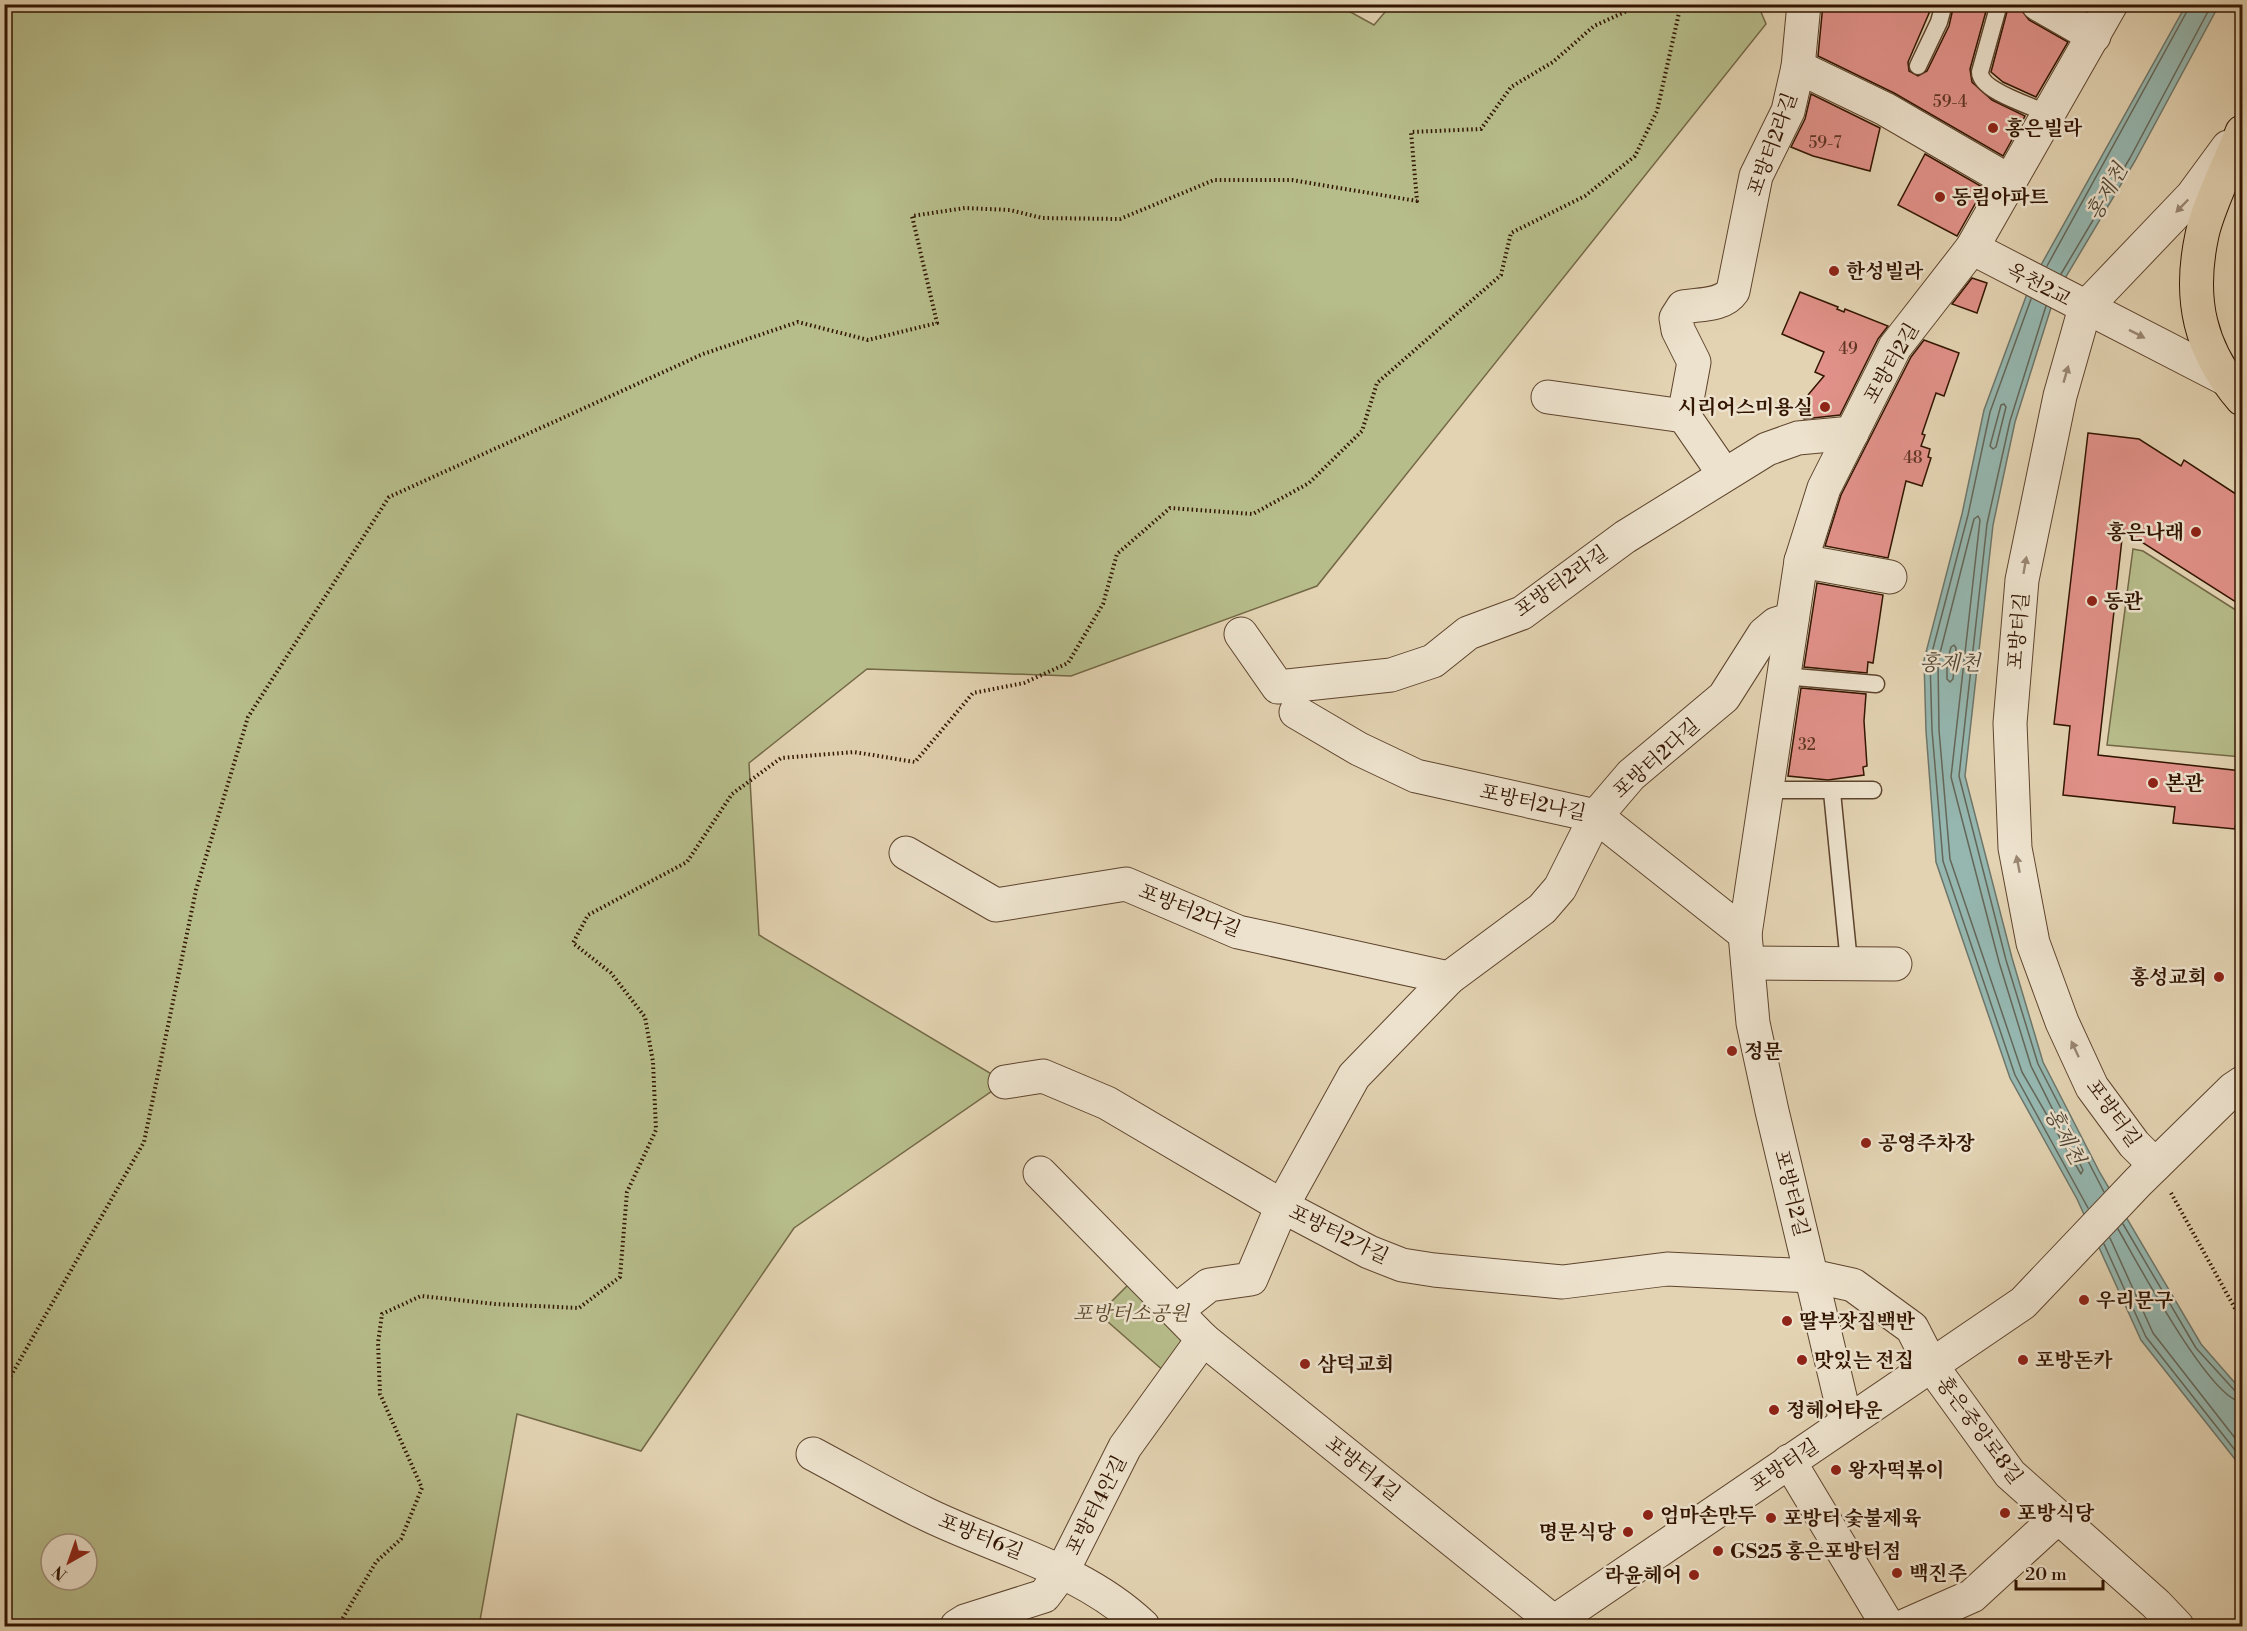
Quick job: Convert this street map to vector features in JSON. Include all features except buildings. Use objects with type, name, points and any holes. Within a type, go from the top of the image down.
[{"type":"main road","points":[[2233,388],[2213,360],[2201,322],[2197,292],[2202,234],[2242,132]]},
{"type":"street","name":"포방터2라길","points":[[1684,416],[1694,362],[1678,330],[1676,318],[1683,307],[1719,302],[1727,299],[1733,291],[1756,176],[1785,118],[1798,67],[1804,4]]},
{"type":"street","points":[[2038,4],[2094,36]]},
{"type":"street","name":"포방터2길","points":[[1846,1422],[1758,1045],[1747,948],[1766,790],[1800,561],[1824,488],[1895,347],[1985,255],[2009,181],[2111,4]]},
{"type":"street","points":[[1798,67],[1895,114],[2009,181]]},
{"type":"street","name":"포방터길","points":[[2146,1174],[2134,1144],[2092,1087],[2062,1022],[2033,943],[2015,848],[2010,723],[2022,580],[2060,396],[2082,307],[2200,187],[2242,126]]},
{"type":"street","name":"옥천2교","points":[[1985,255],[2233,388]]},
{"type":"street","points":[[1548,397],[1684,416],[1724,474]]},
{"type":"street","name":"포방터2라길","points":[[1241,634],[1278,687],[1391,675],[1433,661],[1468,633],[1522,613],[1625,537],[1767,449],[1798,438],[1852,433]]},
{"type":"street","points":[[1800,561],[1890,577]]},
{"type":"street","name":"포방터2다길","points":[[1282,1206],[1354,1076],[1449,978],[1521,927],[1542,909],[1560,888],[1596,816],[1631,775],[1725,697],[1764,634],[1776,624],[1792,619]]},
{"type":"street","name":"포방터2나길","points":[[1296,712],[1359,749],[1416,776],[1596,816],[1747,948]]},
{"type":"street","name":"포방터2다길","points":[[906,853],[996,905],[1126,884],[1238,932],[1449,978]]},
{"type":"street","points":[[1747,948],[1849,963],[1895,964]]},
{"type":"street","name":"포방터2가길","points":[[1005,1082],[1043,1076],[1107,1103],[1282,1206],[1369,1252],[1402,1265],[1562,1282],[1667,1269],[1812,1276]]},
{"type":"street","name":"포방터길","points":[[1553,1625],[1789,1461],[2023,1303],[2146,1174],[2239,1092]]},
{"type":"street","name":"포방터4길","points":[[1040,1173],[1203,1339],[1553,1625]]},
{"type":"street","points":[[1176,1311],[1209,1286],[1251,1279],[1282,1206]]},
{"type":"street","points":[[1812,1276],[1853,1285],[1912,1328],[1931,1365]]},
{"type":"street","name":"포방터4안길","points":[[957,1626],[965,1621],[1044,1596],[1062,1572],[1125,1447],[1203,1339]]},
{"type":"street","name":"홍은중앙로8길","points":[[1931,1365],[2010,1474],[2156,1604],[2177,1626]]},
{"type":"street","name":"포방터6길","points":[[813,1454],[922,1512],[1062,1572],[1124,1608],[1143,1626]]},
{"type":"street","points":[[1789,1461],[1888,1626]]},
{"type":"street","points":[[1904,1626],[1972,1596],[2057,1518]]},
{"type":"lane","points":[[1918,66],[1939,22],[1944,4]]},
{"type":"lane","points":[[1999,4],[1980,72],[1981,79],[1988,87],[2049,114]]},
{"type":"lane","points":[[1784,675],[1875,684]]},
{"type":"lane","points":[[1766,790],[1832,792],[1873,790]]},
{"type":"lane","points":[[1832,792],[1849,963]]},
{"type":"path","points":[[4,1388],[144,1142],[196,890],[248,717],[389,497],[703,354],[798,322],[868,340],[937,323],[912,216],[965,208],[1010,210],[1042,218],[1120,219],[1214,180],[1292,180],[1417,201],[1411,132],[1481,129],[1511,87],[1553,62],[1594,26],[1627,11],[1632,4]]},
{"type":"path","points":[[338,1626],[376,1562],[401,1539],[422,1488],[380,1394],[378,1343],[382,1314],[421,1296],[495,1304],[579,1308],[620,1277],[627,1192],[656,1130],[653,1062],[645,1017],[611,973],[573,943],[588,915],[687,862],[732,794],[781,758],[854,752],[915,762],[973,693],[1024,683],[1068,663],[1103,604],[1117,554],[1170,508],[1253,514],[1310,483],[1362,431],[1377,383],[1501,275],[1511,233],[1585,196],[1635,156],[1657,111],[1682,4]]},
{"type":"path","points":[[2146,1174],[2242,1321]]},
{"type":"green space","points":[[1336,4],[1374,25],[1391,5],[1758,5],[1766,24],[1317,586],[1071,676],[867,669],[749,763],[759,935],[1005,1082],[794,1228],[641,1451],[517,1414],[479,1626],[5,1626],[5,5]]},
{"type":"green space","points":[[2133,549],[2143,551],[2242,614],[2242,757],[2107,745]]},
{"type":"green space","name":"포방터소공원","points":[[1131,1282],[1190,1339],[1166,1373],[1099,1314]]},
{"type":"water","name":"홍제천","points":[[2186,5],[2219,5],[2135,161],[2055,295],[2015,422],[1993,525],[1965,776],[2012,958],[2043,1062],[2100,1173],[2201,1344],[2242,1391],[2242,1468],[2141,1340],[2077,1199],[2010,1078],[1936,862],[1926,731],[1924,660],[1962,514],[1984,410],[2031,283]]},
{"type":"place","name":"홍은빌라","points":[[1993,128]]},
{"type":"place","name":"동림아파트","points":[[1940,197]]},
{"type":"place","name":"한성빌라","points":[[1834,271]]},
{"type":"place","name":"시리어스미용실","points":[[1825,407]]},
{"type":"place","name":"홍은나래","points":[[2196,532]]},
{"type":"place","name":"동관","points":[[2092,601]]},
{"type":"place","name":"본관","points":[[2153,783]]},
{"type":"place","name":"홍성교회","points":[[2219,977]]},
{"type":"place","name":"정문","points":[[1732,1051]]},
{"type":"place","name":"공영주차장","points":[[1866,1143]]},
{"type":"place","name":"우리문구","points":[[2084,1300]]},
{"type":"place","name":"딸부잣집백반","points":[[1787,1321]]},
{"type":"place","name":"맛있는 전집","points":[[1802,1360]]},
{"type":"place","name":"포방돈카","points":[[2023,1360]]},
{"type":"place","name":"삼덕교회","points":[[1305,1364]]},
{"type":"place","name":"정헤어타운","points":[[1774,1410]]},
{"type":"place","name":"왕자떡볶이","points":[[1836,1470]]},
{"type":"place","name":"포방식당","points":[[2005,1513]]},
{"type":"place","name":"엄마손만두","points":[[1648,1515]]},
{"type":"place","name":"포방터 숯불제육","points":[[1771,1518]]},
{"type":"place","name":"명문식당","points":[[1628,1532]]},
{"type":"place","name":"GS25 홍은포방터점","points":[[1718,1551]]},
{"type":"place","name":"백진주","points":[[1897,1573]]},
{"type":"place","name":"라윤헤어","points":[[1694,1575]]}]
